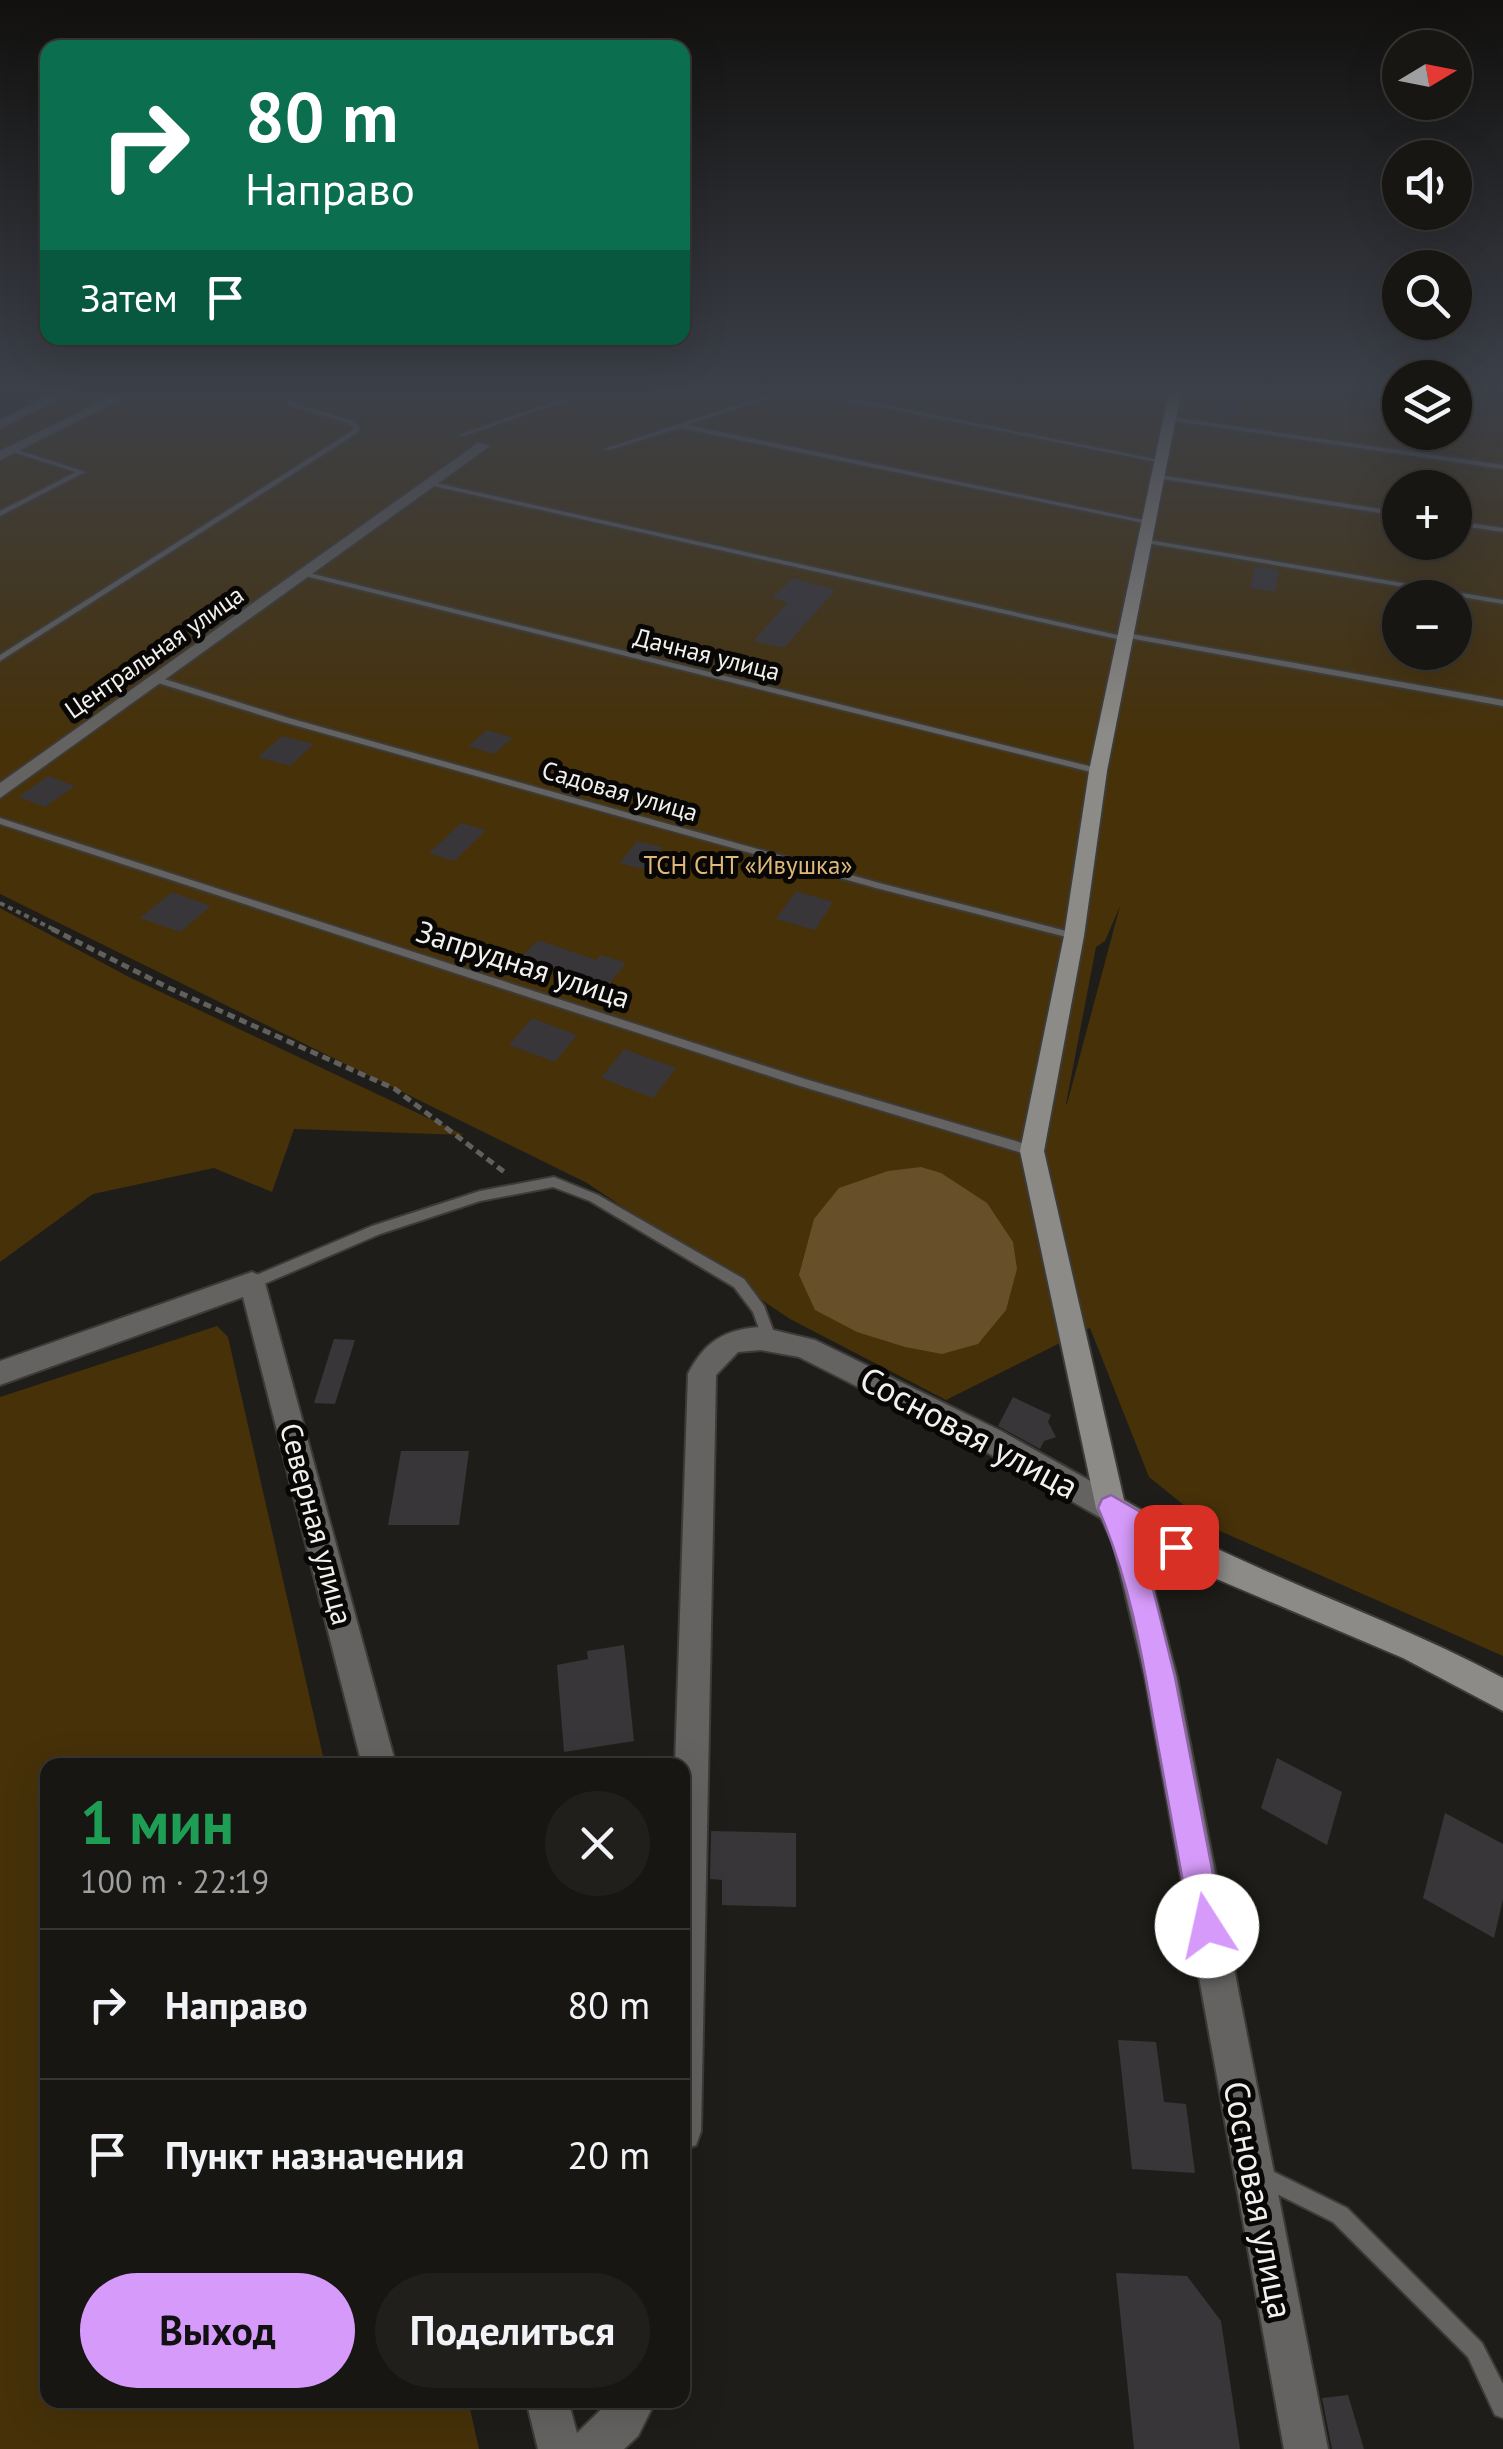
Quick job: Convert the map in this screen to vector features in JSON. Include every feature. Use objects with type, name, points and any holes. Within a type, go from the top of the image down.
[{"type":"street","name":"Центральная улица","points":[[0,792],[401,506]]},
{"type":"street","points":[[1153,506],[1098,771],[1074,936],[1032,1151],[1111,1508],[1176,1547],[1414,1647],[1503,1696]]},
{"type":"street","points":[[0,1373],[252,1283]]},
{"type":"street","name":"Северная улица","points":[[252,1283],[377,1758]]},
{"type":"street","points":[[690,1828],[702,1374],[708,1357],[731,1343],[769,1338]]},
{"type":"street","name":"Сосновая улица","points":[[769,1338],[806,1348],[991,1440],[1111,1508],[1128,1540],[1160,1677],[1306,2449]]},
{"type":"street","points":[[549,2408],[560,2449]]},
{"type":"street","points":[[592,2449],[630,2408]]},
{"type":"lane","points":[[0,660],[239,506]]},
{"type":"lane","points":[[532,506],[1126,637],[1503,703]]},
{"type":"lane","points":[[1035,506],[1503,602]]},
{"type":"lane","points":[[1472,525],[1503,530]]},
{"type":"lane","name":"Дачная улица","points":[[308,574],[1098,771]]},
{"type":"lane","name":"Садовая улица","points":[[158,680],[286,720],[1074,936]]},
{"type":"lane","name":"Запрудная улица","points":[[0,821],[801,1082],[1032,1151]]},
{"type":"lane","points":[[252,1283],[376,1230],[480,1196],[554,1182],[594,1198],[740,1283],[759,1310],[769,1338]]},
{"type":"lane","points":[[1252,2172],[1340,2215],[1475,2350],[1503,2407]]},
{"type":"path","points":[[0,903],[169,988],[395,1089],[525,1188]]},
{"type":"green space","name":"ТСН СНТ «Ивушка»","points":[[0,506],[1382,506],[1382,560],[1472,560],[1472,506],[1503,506],[1503,1656],[1211,1527],[1149,1477],[1090,1328],[946,1400],[790,1319],[587,1183],[0,894]],"holes":[[[1120,906],[1067,1104],[1096,947],[1105,941]]]},
{"type":"green space","points":[[0,908],[129,977],[464,1135],[294,1129],[272,1192],[214,1168],[93,1194],[0,1262]]},
{"type":"green space","points":[[217,1326],[228,1337],[323,1758],[40,1758],[40,2408],[470,2408],[479,2449],[0,2449],[0,1397]]},
{"type":"shaded area","points":[[921,1167],[941,1173],[987,1203],[1013,1242],[1017,1269],[1006,1310],[978,1344],[942,1354],[857,1332],[815,1310],[799,1275],[814,1219],[839,1188],[888,1171]]},
{"type":"building","points":[[1255,566],[1279,570],[1275,592],[1250,588]]},
{"type":"building","points":[[793,578],[835,590],[784,648],[753,641],[788,602],[772,598]]},
{"type":"building","points":[[487,730],[513,738],[494,754],[468,746]]},
{"type":"building","points":[[282,736],[314,744],[290,766],[258,757]]},
{"type":"building","points":[[48,776],[75,786],[45,807],[18,797]]},
{"type":"building","points":[[461,823],[486,830],[454,861],[429,853]]},
{"type":"building","points":[[637,841],[663,847],[646,870],[620,863]]},
{"type":"building","points":[[796,891],[833,902],[815,930],[776,919]]},
{"type":"building","points":[[172,892],[211,906],[180,932],[140,918]]},
{"type":"building","points":[[538,940],[596,960],[601,955],[626,963],[606,988],[519,960]]},
{"type":"building","points":[[532,1018],[577,1035],[555,1062],[509,1045]]},
{"type":"building","points":[[624,1049],[676,1068],[653,1098],[601,1078]]},
{"type":"building","points":[[334,1339],[355,1340],[335,1404],[314,1403]]},
{"type":"building","points":[[1013,1397],[1051,1415],[1048,1422],[1056,1437],[1044,1441],[1040,1449],[998,1426]]},
{"type":"building","points":[[401,1451],[469,1451],[459,1525],[388,1525]]},
{"type":"building","points":[[624,1645],[634,1741],[564,1752],[557,1665],[588,1659],[587,1651]]},
{"type":"building","points":[[1277,1758],[1342,1792],[1327,1845],[1261,1808]]},
{"type":"building","points":[[1445,1813],[1503,1844],[1503,1899],[1494,1938],[1423,1898]]},
{"type":"building","points":[[711,1831],[796,1833],[796,1907],[722,1905],[722,1880],[710,1879]]},
{"type":"building","points":[[1118,2040],[1156,2042],[1164,2102],[1186,2104],[1195,2173],[1132,2169]]},
{"type":"building","points":[[1116,2273],[1187,2276],[1221,2321],[1240,2449],[1134,2449]]},
{"type":"building","points":[[1348,2395],[1364,2449],[1332,2449],[1322,2398]]},
{"type":"route","points":[[1176,1547],[1111,1508],[1128,1540],[1136,1572],[1207,1926]]}]
